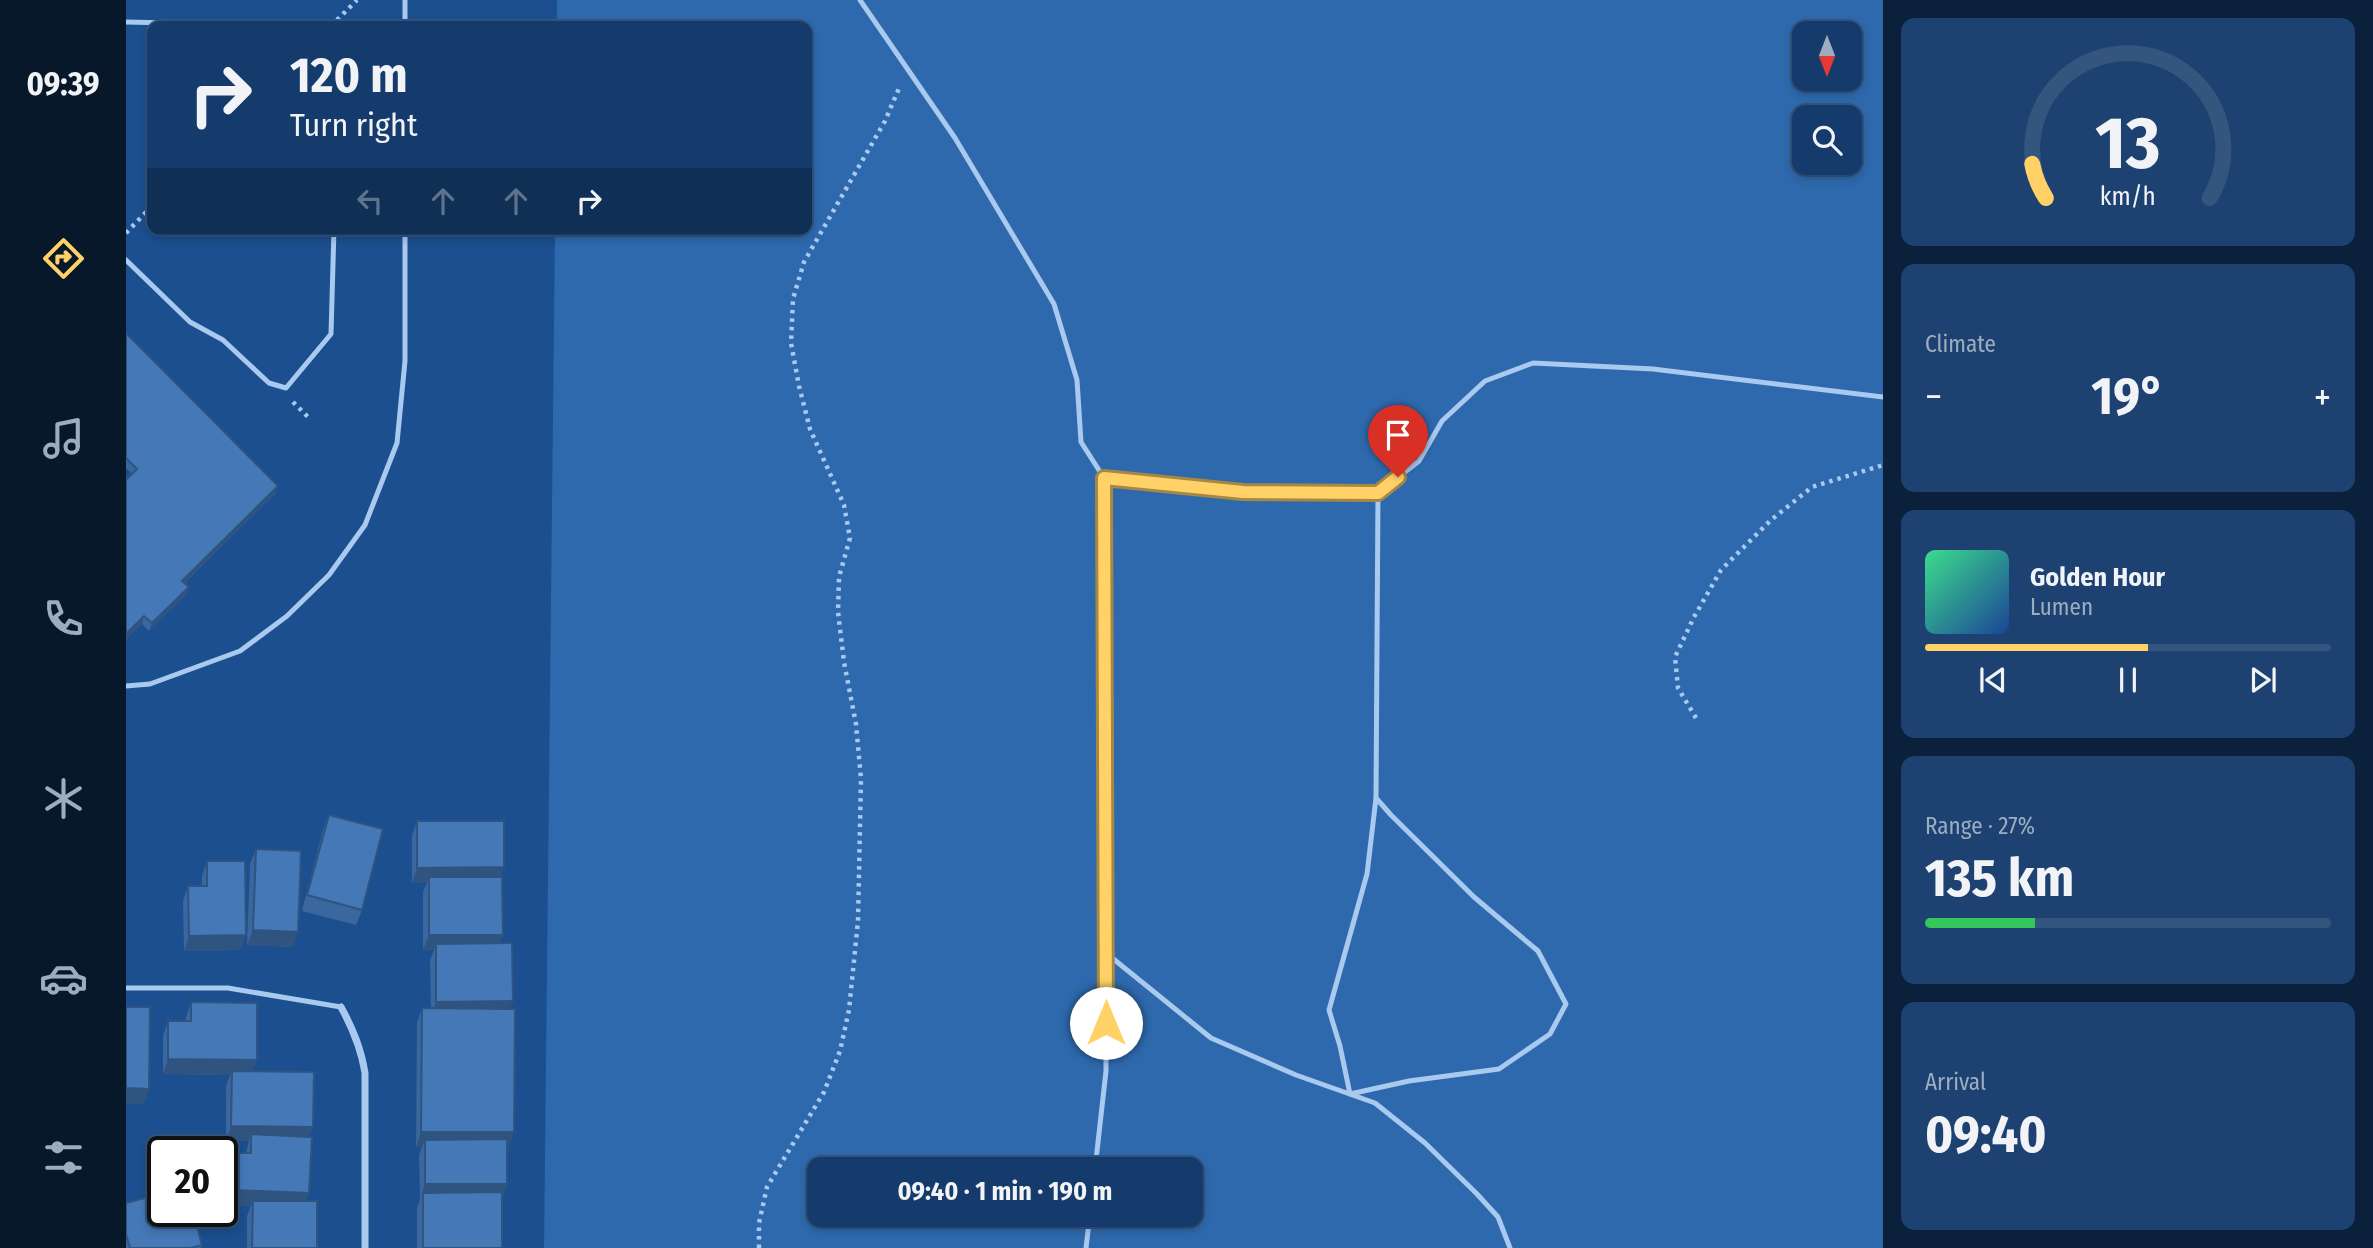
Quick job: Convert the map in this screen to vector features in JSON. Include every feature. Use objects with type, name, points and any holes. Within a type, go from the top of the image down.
[{"type":"street","points":[[341,1007],[355,1032],[365,1073],[365,1248]]},
{"type":"lane","points":[[405,0],[405,21]]},
{"type":"lane","points":[[860,0],[954,138],[1054,304],[1077,380],[1081,442],[1104,478],[1106,1070],[1096,1157]]},
{"type":"lane","points":[[126,22],[147,22]]},
{"type":"lane","points":[[126,260],[190,322],[223,340],[269,383],[286,388],[331,334],[334,235]]},
{"type":"lane","points":[[126,686],[150,684],[240,652],[287,616],[329,575],[365,525],[397,443],[405,360],[405,235]]},
{"type":"lane","points":[[1104,478],[1243,492],[1378,493],[1419,461],[1442,421],[1485,381],[1533,363],[1653,369],[1883,397]]},
{"type":"lane","points":[[1350,1094],[1329,1010],[1367,874],[1376,798],[1378,493]]},
{"type":"lane","points":[[1350,1094],[1409,1081],[1499,1069],[1550,1034],[1566,1004],[1538,951],[1474,897],[1376,798]]},
{"type":"lane","points":[[1106,953],[1211,1038],[1296,1075],[1375,1103],[1443,1160],[1498,1217],[1510,1248]]},
{"type":"lane","points":[[126,988],[228,988],[341,1007]]},
{"type":"lane","points":[[1086,1248],[1088,1227]]},
{"type":"path","points":[[336,21],[357,0]]},
{"type":"path","points":[[759,1248],[759,1223],[767,1187],[824,1092],[839,1051],[849,1010],[858,921],[861,779],[856,724],[838,612],[839,577],[850,538],[844,505],[810,429],[799,386],[791,343],[793,299],[804,262],[885,121],[907,69]]},
{"type":"path","points":[[126,233],[147,211]]},
{"type":"path","points":[[1696,718],[1678,688],[1675,657],[1721,570],[1771,520],[1812,487],[1883,465]]},
{"type":"shaded area","points":[[557,0],[1883,0],[1883,1248],[544,1248],[555,235],[812,235],[812,21],[557,21]]},
{"type":"building","points":[[126,333],[278,486],[182,581],[189,587],[152,623],[144,616],[126,634],[126,480],[137,469],[126,458]]},
{"type":"building","points":[[329,815],[383,829],[362,910],[307,895]]},
{"type":"building","points":[[417,821],[504,821],[504,867],[417,868]]},
{"type":"building","points":[[256,849],[301,851],[298,932],[253,930]]},
{"type":"building","points":[[207,861],[245,861],[246,935],[189,936],[188,886],[207,886]]},
{"type":"building","points":[[429,877],[502,877],[503,935],[429,935]]},
{"type":"building","points":[[512,943],[513,1001],[436,1002],[436,944]]},
{"type":"building","points":[[191,1002],[257,1003],[257,1060],[168,1059],[168,1021],[191,1021]]},
{"type":"building","points":[[126,1007],[150,1007],[149,1089],[126,1088]]},
{"type":"building","points":[[422,1008],[515,1009],[514,1132],[421,1132]]},
{"type":"building","points":[[232,1071],[314,1072],[313,1127],[231,1126]]},
{"type":"building","points":[[251,1134],[312,1137],[309,1193],[238,1190],[238,1153],[251,1153]]},
{"type":"building","points":[[507,1139],[507,1184],[425,1184],[425,1140]]},
{"type":"building","points":[[502,1192],[502,1248],[423,1248],[423,1193]]},
{"type":"building","points":[[147,1197],[147,1227],[197,1227],[202,1245],[191,1248],[130,1248],[126,1234],[126,1203]]},
{"type":"building","points":[[253,1201],[317,1201],[317,1248],[252,1248]]},
{"type":"route","points":[[1106,1023],[1104,478],[1243,492],[1378,493],[1398,477]]}]
